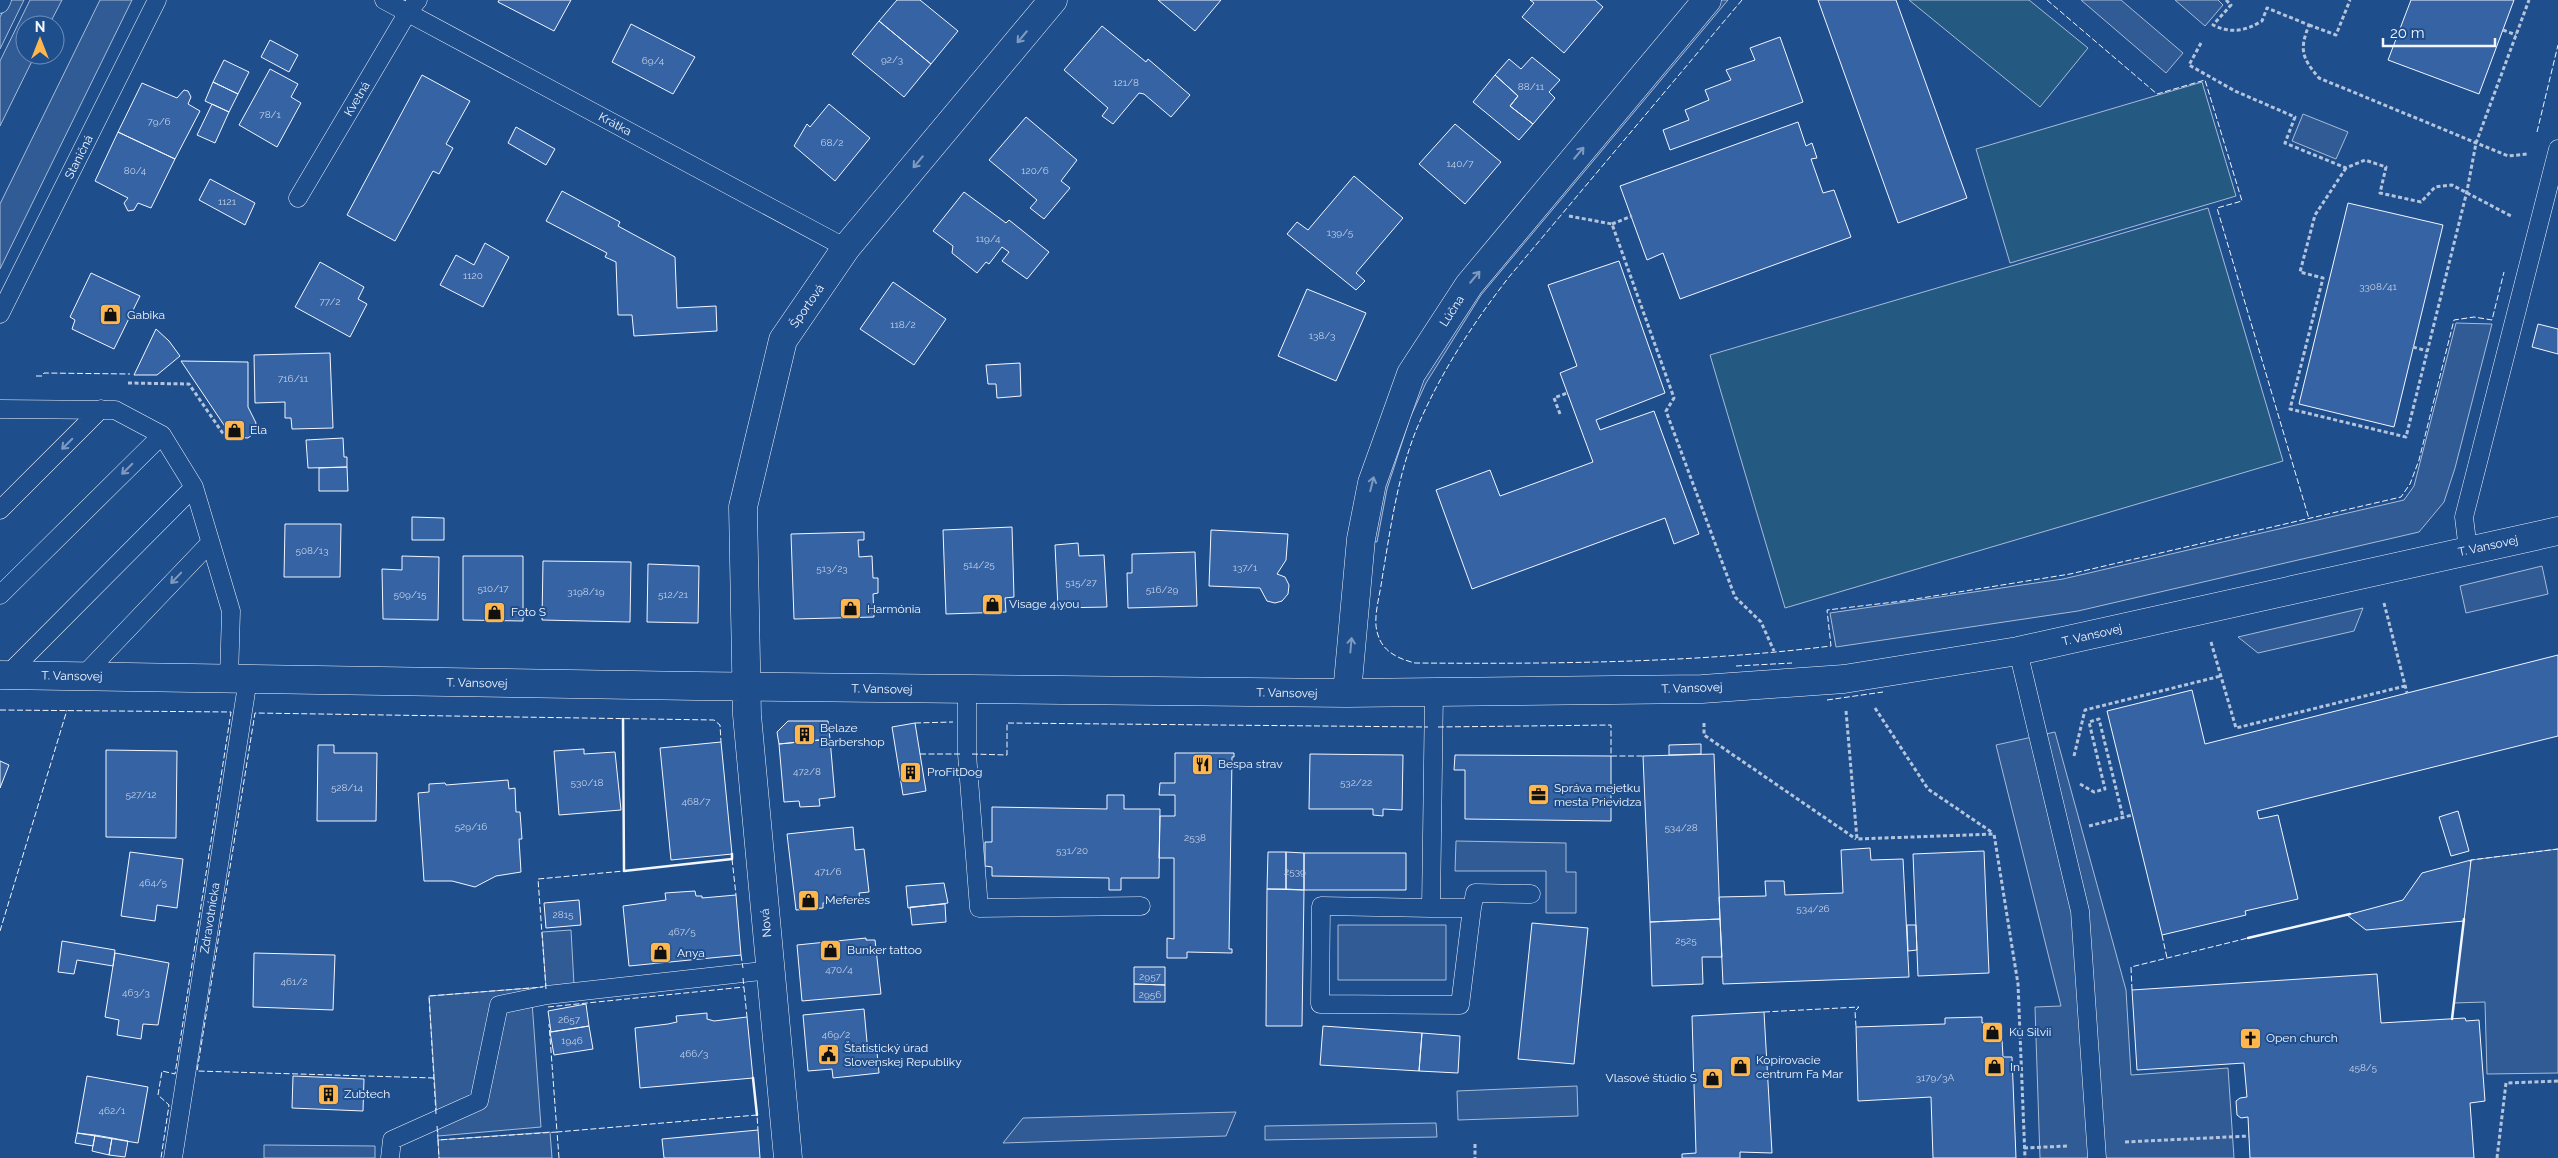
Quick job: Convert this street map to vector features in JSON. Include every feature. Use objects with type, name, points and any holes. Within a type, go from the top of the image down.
[{"type":"street","name":"Športová","points":[[746,687],[743,507],[783,340],[846,248],[1054,0]]},
{"type":"street","name":"Lúčna","points":[[1346,693],[1363,530],[1372,483],[1396,411],[1411,374],[1469,285],[1707,0]]},
{"type":"street","name":"T. Vansovej","points":[[4,675],[967,690],[1346,693],[1702,689],[1844,679],[2018,651],[2558,531]]},
{"type":"street","name":"Nová","points":[[746,687],[788,1158]]},
{"type":"lane","points":[[0,4],[2,0]]},
{"type":"lane","name":"Staničná","points":[[0,314],[157,0]]},
{"type":"lane","name":"Krátka","points":[[384,0],[413,6],[846,248]]},
{"type":"lane","name":"Kvetná","points":[[298,198],[413,6]]},
{"type":"lane","points":[[2468,550],[2464,517],[2558,149]]},
{"type":"lane","points":[[0,510],[101,410]]},
{"type":"lane","points":[[0,595],[162,434],[115,410],[3,412]]},
{"type":"lane","name":"Zdravotnícka","points":[[162,434],[194,487],[231,611],[238,679],[172,1158]]},
{"type":"lane","points":[[4,675],[194,487]]},
{"type":"lane","points":[[83,676],[210,543]]},
{"type":"lane","points":[[2018,651],[2080,912],[2096,1151]]},
{"type":"lane","points":[[967,690],[967,754],[979,908],[1142,906]]},
{"type":"lane","points":[[1431,908],[1434,692]]},
{"type":"lane","points":[[1472,908],[1321,906],[1320,1004],[1460,1006],[1474,893],[1531,894]]},
{"type":"lane","points":[[390,1158],[392,1140],[479,1101],[499,1005],[547,995],[771,970]]},
{"type":"path","points":[[2226,0],[2231,5],[2213,25],[2226,31],[2246,30],[2262,21],[2267,8],[2336,35],[2350,0]]},
{"type":"path","points":[[2517,220],[2467,191],[2452,184],[2435,187],[2421,202],[2380,193],[2386,167],[2366,160],[2346,168],[2314,215],[2300,272],[2323,278],[2290,409],[2406,437],[2467,191],[2476,143],[2530,0]]},
{"type":"path","points":[[2309,25],[2302,40],[2304,60],[2319,78],[2508,156],[2530,153]]},
{"type":"path","points":[[2503,30],[2516,35]]},
{"type":"path","points":[[2202,44],[2190,65],[2235,90],[2295,118],[2285,143],[2346,168]]},
{"type":"path","points":[[1541,198],[1561,215],[1612,224],[1632,216]]},
{"type":"path","points":[[1612,224],[1674,398],[1666,411],[1735,597],[1761,622],[1778,658]]},
{"type":"path","points":[[2413,348],[2427,351]]},
{"type":"path","points":[[1560,414],[1554,398],[1567,392]]},
{"type":"path","points":[[202,404],[208,401]]},
{"type":"path","points":[[2376,571],[2407,693]]},
{"type":"path","points":[[2202,610],[2236,728],[2405,686]]},
{"type":"path","points":[[2085,710],[2221,676]]},
{"type":"path","points":[[1869,700],[1928,789],[1994,834],[2018,984],[2024,1158]]},
{"type":"path","points":[[1845,703],[1857,839]]},
{"type":"path","points":[[2077,783],[2094,792],[2105,789],[2089,722],[2099,719],[2123,818]]},
{"type":"path","points":[[1703,720],[1704,735],[1857,839],[1994,834]]},
{"type":"path","points":[[2086,827],[2132,815]]},
{"type":"path","points":[[2497,1158],[2506,1083],[2558,1081]]},
{"type":"path","points":[[2024,1148],[2096,1151],[2249,1136]]},
{"type":"path","points":[[1475,1144],[1475,1158]]},
{"type":"shaded area","points":[[9,0],[24,0],[0,49],[0,17]]},
{"type":"shaded area","points":[[30,0],[62,0],[54,15],[23,15]]},
{"type":"shaded area","points":[[100,0],[132,0],[0,269],[0,204]]},
{"type":"shaded area","points":[[1710,0],[1728,0],[1481,295],[1426,383],[1410,418],[1387,489],[1377,542],[1363,540],[1415,376]]},
{"type":"shaded area","points":[[1909,0],[2029,0],[2088,48],[2040,107]]},
{"type":"shaded area","points":[[2081,0],[2121,0],[2183,53],[2166,73]]},
{"type":"shaded area","points":[[2175,0],[2218,0],[2223,5],[2205,26]]},
{"type":"shaded area","points":[[15,30],[15,65],[30,65],[0,126],[0,61]]},
{"type":"shaded area","points":[[2202,82],[2236,196],[2010,263],[1976,149]]},
{"type":"shaded area","points":[[2303,114],[2348,132],[2336,159],[2292,141]]},
{"type":"shaded area","points":[[2208,208],[2283,461],[1785,608],[1710,355]]},
{"type":"shaded area","points":[[2456,323],[2492,324],[2455,468],[2444,502],[2419,532],[2078,611],[1836,647],[1830,613],[2063,579],[2404,500],[2414,486]]},
{"type":"shaded area","points":[[2542,566],[2548,594],[2466,613],[2460,586]]},
{"type":"shaded area","points":[[2363,608],[2354,631],[2258,653],[2238,637]]},
{"type":"shaded area","points":[[2055,732],[2126,990],[2131,1075],[2228,1068],[2234,1158],[2040,1158],[2035,1007],[2061,1006],[1996,745]]},
{"type":"shaded area","points":[[1456,841],[1566,843],[1566,872],[1576,872],[1576,913],[1546,913],[1546,871],[1455,871]]},
{"type":"shaded area","points":[[2558,849],[2558,1073],[2487,1074],[2485,1002],[2454,1003],[2471,860]]},
{"type":"shaded area","points":[[1338,925],[1446,925],[1446,980],[1338,980]]},
{"type":"shaded area","points":[[571,930],[574,985],[546,987],[542,932]]},
{"type":"shaded area","points":[[531,988],[541,1127],[438,1136],[429,996]]},
{"type":"shaded area","points":[[1577,1086],[1578,1116],[1458,1120],[1457,1091]]},
{"type":"shaded area","points":[[1236,1112],[1226,1136],[1003,1143],[1023,1118]]},
{"type":"shaded area","points":[[1436,1123],[1437,1137],[1265,1140],[1265,1126]]},
{"type":"shaded area","points":[[550,1132],[552,1158],[439,1158],[438,1140]]},
{"type":"shaded area","points":[[264,1145],[375,1146],[375,1158],[264,1158]]},
{"type":"building","points":[[499,0],[571,0],[554,31],[498,2]]},
{"type":"building","points":[[897,0],[920,0],[958,31],[931,64],[879,21]]},
{"type":"building","points":[[1158,0],[1221,0],[1195,31]]},
{"type":"building","points":[[1530,0],[1595,0],[1603,7],[1564,53],[1522,17],[1534,3]]},
{"type":"building","points":[[1818,0],[1896,0],[1967,198],[1898,223]]},
{"type":"building","points":[[2411,0],[2514,0],[2479,94],[2388,60]]},
{"type":"building","points":[[879,21],[931,64],[904,97],[852,54]]},
{"type":"building","points":[[631,24],[695,57],[673,94],[612,62]]},
{"type":"building","points":[[1102,26],[1146,62],[1148,59],[1190,95],[1171,117],[1144,94],[1139,93],[1113,124],[1102,116],[1108,108],[1064,70]]},
{"type":"building","points":[[1780,37],[1803,102],[1670,150],[1663,130],[1689,120],[1685,110],[1709,100],[1705,90],[1731,80],[1726,70],[1755,60],[1750,48]]},
{"type":"building","points":[[270,40],[298,55],[289,72],[261,57]]},
{"type":"building","points":[[1532,57],[1560,80],[1549,92],[1555,98],[1533,124],[1510,106],[1518,96],[1495,75],[1509,59],[1521,69]]},
{"type":"building","points":[[224,60],[249,72],[238,94],[213,82]]},
{"type":"building","points":[[270,69],[298,84],[291,97],[301,103],[277,147],[239,125]]},
{"type":"building","points":[[422,75],[470,101],[446,144],[453,148],[439,174],[433,171],[395,241],[347,215]]},
{"type":"building","points":[[1495,75],[1518,96],[1510,106],[1533,124],[1519,140],[1473,102]]},
{"type":"building","points":[[213,82],[238,94],[229,112],[205,101]]},
{"type":"building","points":[[142,83],[177,98],[184,90],[188,91],[191,97],[188,104],[200,111],[175,159],[118,132]]},
{"type":"building","points":[[212,104],[229,112],[215,143],[197,135]]},
{"type":"building","points":[[829,104],[870,138],[835,181],[794,146],[807,124],[810,127]]},
{"type":"building","points":[[1026,117],[1077,160],[1061,181],[1070,188],[1044,219],[1030,208],[1037,200],[989,160]]},
{"type":"building","points":[[1798,122],[1806,146],[1812,143],[1817,158],[1811,159],[1823,193],[1834,190],[1851,237],[1680,299],[1663,253],[1647,260],[1620,186]]},
{"type":"building","points":[[1455,124],[1501,162],[1465,204],[1419,164]]},
{"type":"building","points":[[516,127],[555,149],[546,165],[508,143]]},
{"type":"building","points":[[118,132],[175,159],[151,208],[138,203],[134,210],[128,211],[124,203],[128,198],[95,181]]},
{"type":"building","points":[[1354,176],[1403,218],[1356,273],[1365,281],[1356,290],[1287,234],[1297,222],[1308,230]]},
{"type":"building","points":[[210,179],[255,203],[245,225],[199,200]]},
{"type":"building","points":[[562,191],[620,222],[618,226],[675,257],[677,308],[716,306],[717,331],[634,336],[632,315],[618,315],[616,262],[605,257],[607,253],[546,221]]},
{"type":"building","points":[[964,192],[1006,223],[1009,220],[1049,252],[1027,279],[1002,261],[1009,252],[1002,247],[989,264],[986,262],[977,273],[952,253],[953,246],[933,231]]},
{"type":"building","points":[[2348,203],[2443,225],[2394,427],[2299,404]]},
{"type":"building","points":[[485,243],[509,257],[483,307],[440,285],[456,255],[474,265]]},
{"type":"building","points":[[1619,261],[1665,393],[1596,420],[1600,430],[1654,411],[1699,534],[1674,544],[1665,518],[1472,589],[1436,490],[1490,470],[1500,496],[1593,462],[1560,373],[1577,366],[1548,285]]},
{"type":"building","points":[[320,262],[364,287],[358,299],[367,304],[350,337],[295,307]]},
{"type":"building","points":[[91,273],[140,296],[114,349],[72,329],[75,320],[70,317]]},
{"type":"building","points":[[893,282],[946,319],[914,365],[860,329]]},
{"type":"building","points":[[1307,289],[1366,313],[1336,381],[1278,356]]},
{"type":"building","points":[[2538,324],[2558,329],[2558,354],[2532,347]]},
{"type":"building","points":[[156,329],[169,341],[180,356],[157,375],[134,375]]},
{"type":"building","points":[[330,353],[333,428],[292,429],[291,418],[285,418],[285,402],[255,403],[254,355]]},
{"type":"building","points":[[181,361],[248,362],[248,407],[256,423],[253,434],[248,438],[232,437]]},
{"type":"building","points":[[1020,363],[1021,396],[997,398],[996,384],[988,384],[986,365]]},
{"type":"building","points":[[343,438],[344,457],[347,457],[347,467],[308,468],[306,440]]},
{"type":"building","points":[[347,467],[348,491],[319,491],[319,468]]},
{"type":"building","points":[[412,517],[444,518],[444,540],[412,540]]},
{"type":"building","points":[[285,524],[341,524],[340,577],[284,577]]},
{"type":"building","points":[[1012,527],[1014,597],[1005,598],[1006,612],[946,614],[943,530]]},
{"type":"building","points":[[1211,530],[1288,534],[1286,560],[1277,574],[1285,577],[1289,585],[1288,594],[1282,601],[1275,603],[1267,601],[1260,588],[1209,586]]},
{"type":"building","points":[[864,532],[864,540],[858,540],[859,557],[872,556],[873,578],[878,578],[878,593],[873,594],[874,617],[794,619],[791,534]]},
{"type":"building","points":[[1078,543],[1079,556],[1104,555],[1107,607],[1058,608],[1055,545]]},
{"type":"building","points":[[1195,552],[1197,606],[1128,608],[1127,573],[1132,573],[1132,554]]},
{"type":"building","points":[[402,556],[439,557],[438,620],[383,619],[382,569],[402,570]]},
{"type":"building","points":[[463,556],[523,556],[523,621],[463,620]]},
{"type":"building","points":[[543,561],[631,562],[630,622],[542,620]]},
{"type":"building","points":[[648,564],[699,566],[698,623],[647,622]]},
{"type":"building","points":[[2558,655],[2558,736],[2257,811],[2259,819],[2278,815],[2298,899],[2245,911],[2246,915],[2162,935],[2107,711],[2192,690],[2205,744]]},
{"type":"building","name":"Belaze Barbershop","points":[[788,721],[828,721],[830,739],[779,744],[777,732]]},
{"type":"building","name":"ProFitDog","points":[[915,723],[926,791],[903,795],[892,727]]},
{"type":"building","points":[[830,739],[835,797],[819,799],[820,806],[800,807],[799,801],[784,802],[779,744]]},
{"type":"building","points":[[721,742],[732,854],[671,860],[660,748]]},
{"type":"building","points":[[1701,744],[1701,754],[1669,755],[1669,745]]},
{"type":"building","points":[[318,745],[334,745],[334,753],[377,753],[376,821],[317,821]]},
{"type":"building","points":[[584,749],[584,754],[615,752],[621,810],[559,815],[554,751]]},
{"type":"building","points":[[106,750],[177,751],[176,838],[106,837]]},
{"type":"building","points":[[1175,753],[1234,753],[1234,757],[1232,757],[1229,949],[1232,949],[1232,953],[1187,952],[1187,958],[1167,958],[1167,938],[1174,939],[1174,858],[1159,858],[1160,816],[1175,816],[1175,795],[1159,795],[1160,783],[1175,783]]},
{"type":"building","points":[[1310,754],[1403,755],[1402,810],[1383,809],[1383,816],[1373,815],[1373,809],[1309,809]]},
{"type":"building","points":[[1714,754],[1720,919],[1650,922],[1643,756]]},
{"type":"building","name":"Správa mejetku mesta Prievidza","points":[[1455,755],[1611,756],[1611,821],[1465,819],[1465,770],[1454,770]]},
{"type":"building","points":[[0,761],[9,765],[0,788]]},
{"type":"building","points":[[508,780],[509,789],[515,788],[516,812],[520,812],[522,839],[519,839],[521,872],[496,876],[475,887],[452,881],[424,881],[418,793],[429,792],[429,784],[445,783],[446,785]]},
{"type":"building","points":[[1107,795],[1124,795],[1124,809],[1160,809],[1159,878],[1121,878],[1121,890],[1109,890],[1109,878],[992,876],[992,867],[985,866],[985,842],[992,842],[992,807],[1107,809]]},
{"type":"building","points":[[2458,811],[2469,851],[2451,856],[2439,817]]},
{"type":"building","points":[[853,827],[855,850],[864,849],[869,892],[859,893],[860,900],[823,903],[823,908],[796,910],[787,834]]},
{"type":"building","points":[[1870,848],[1871,860],[1903,859],[1909,977],[1723,984],[1719,897],[1766,896],[1765,881],[1784,881],[1785,895],[1843,893],[1841,850]]},
{"type":"building","points":[[1984,851],[1989,973],[1918,976],[1913,854]]},
{"type":"building","points":[[130,852],[183,859],[177,908],[157,905],[155,921],[121,916]]},
{"type":"building","points":[[1268,852],[1286,852],[1286,889],[1267,889]]},
{"type":"building","points":[[1286,852],[1304,853],[1304,890],[1286,889]]},
{"type":"building","points":[[1304,853],[1406,853],[1406,890],[1304,890]]},
{"type":"building","points":[[2471,860],[2464,921],[2366,930],[2347,915],[2403,900],[2422,873]]},
{"type":"building","points":[[944,883],[948,903],[908,908],[906,886]]},
{"type":"building","points":[[1267,889],[1304,890],[1302,1026],[1266,1026]]},
{"type":"building","points":[[695,891],[696,896],[702,896],[702,898],[736,895],[741,955],[629,966],[623,906],[666,900],[665,893]]},
{"type":"building","points":[[579,900],[581,925],[546,928],[544,903]]},
{"type":"building","points":[[945,904],[946,922],[912,925],[910,907]]},
{"type":"building","points":[[1720,919],[1722,957],[1702,957],[1703,984],[1652,986],[1650,922]]},
{"type":"building","points":[[1532,923],[1588,928],[1574,1064],[1518,1059]]},
{"type":"building","points":[[1907,925],[1916,925],[1917,950],[1908,951]]},
{"type":"building","points":[[866,938],[866,940],[875,940],[881,994],[802,1001],[797,945]]},
{"type":"building","points":[[62,941],[115,950],[113,966],[77,960],[74,974],[58,972]]},
{"type":"building","points":[[115,953],[169,963],[158,1025],[143,1024],[141,1039],[117,1035],[119,1020],[105,1017]]},
{"type":"building","points":[[254,953],[335,955],[333,1010],[253,1007]]},
{"type":"building","points":[[1134,967],[1165,967],[1165,985],[1134,984]]},
{"type":"building","points":[[2377,974],[2381,1023],[2465,1018],[2466,1021],[2479,1020],[2485,1101],[2470,1103],[2474,1158],[2250,1158],[2248,1117],[2241,1118],[2237,1115],[2236,1101],[2247,1097],[2244,1063],[2137,1070],[2132,990]]},
{"type":"building","points":[[1134,984],[1165,985],[1165,1002],[1134,1002]]},
{"type":"building","points":[[586,1004],[589,1026],[551,1032],[548,1011]]},
{"type":"building","points":[[864,1009],[868,1053],[877,1052],[879,1073],[833,1078],[832,1069],[808,1071],[803,1015]]},
{"type":"building","points":[[1764,1012],[1772,1153],[1740,1152],[1740,1158],[1682,1158],[1682,1154],[1696,1153],[1692,1016]]},
{"type":"building","points":[[707,1013],[707,1019],[714,1021],[747,1017],[753,1078],[640,1088],[635,1028],[677,1022],[676,1016]]},
{"type":"building","points":[[1982,1017],[1982,1023],[2001,1023],[2003,1057],[2012,1057],[2016,1158],[1933,1158],[1931,1097],[1858,1101],[1856,1027],[1945,1024],[1945,1018]]},
{"type":"building","points":[[589,1026],[593,1049],[554,1055],[550,1032]]},
{"type":"building","points":[[1323,1026],[1422,1033],[1419,1071],[1320,1065]]},
{"type":"building","points":[[1422,1033],[1460,1036],[1458,1073],[1419,1071]]},
{"type":"building","points":[[87,1076],[148,1087],[138,1143],[77,1133]]},
{"type":"building","name":"Zubtech","points":[[293,1076],[364,1079],[363,1111],[292,1108]]},
{"type":"building","points":[[758,1130],[760,1158],[664,1158],[662,1139]]},
{"type":"building","points":[[77,1133],[95,1135],[93,1146],[75,1143]]},
{"type":"building","points":[[95,1135],[112,1138],[109,1155],[92,1151]]},
{"type":"building","points":[[112,1138],[128,1141],[125,1157],[109,1155]]},
{"type":"fence","points":[[1742,0],[1509,277],[1449,364],[1412,440],[1392,519],[1376,622],[1380,641],[1392,654],[1415,663],[1519,663],[1675,659],[1779,652],[1831,646],[1827,610],[1903,601],[2070,574],[2401,497],[2410,484],[2419,460],[2454,320],[2474,317],[2492,320],[2504,272]]},
{"type":"fence","points":[[2047,0],[2157,94],[2205,80],[2242,201],[2217,208],[2309,519]]},
{"type":"fence","points":[[2537,132],[2558,45]]},
{"type":"fence","points":[[36,376],[42,376],[44,373],[130,374]]},
{"type":"fence","points":[[1736,666],[1792,663]]},
{"type":"fence","points":[[1827,700],[1883,692]]},
{"type":"fence","points":[[0,710],[231,712],[175,1074],[162,1071],[158,1095],[169,1105],[161,1158]]},
{"type":"fence","points":[[0,931],[67,710]]},
{"type":"fence","points":[[434,1078],[197,1071],[255,713],[714,720],[720,725],[721,742]]},
{"type":"fence","points":[[915,723],[953,722]]},
{"type":"fence","points":[[972,754],[1007,755],[1007,723],[1428,727]]},
{"type":"fence","points":[[1438,727],[1611,725],[1611,756],[1643,756]]},
{"type":"fence","points":[[920,754],[962,754]]},
{"type":"fence","points":[[2470,862],[2471,860],[2558,849]]},
{"type":"fence","points":[[732,859],[736,895]]},
{"type":"fence","points":[[546,989],[538,879],[624,871]]},
{"type":"fence","points":[[2452,1019],[2464,919]]},
{"type":"fence","points":[[2162,935],[2167,958]]},
{"type":"fence","points":[[2132,990],[2131,967],[2248,938]]},
{"type":"fence","points":[[741,955],[743,968]]},
{"type":"fence","points":[[743,978],[747,1017]]},
{"type":"fence","points":[[436,1114],[429,996],[543,987]]},
{"type":"fence","points":[[548,1007],[744,987]]},
{"type":"fence","points":[[1764,1012],[1859,1007],[1855,1011],[1856,1027]]},
{"type":"fence","points":[[437,1126],[438,1140],[557,1132],[549,1024]]},
{"type":"fence","points":[[559,1158],[557,1132],[757,1115],[758,1130]]},
{"type":"fence","points":[[438,1140],[439,1158]]},
{"type":"wall","points":[[623,719],[624,871],[732,859],[732,854]]},
{"type":"wall","points":[[2248,938],[2350,914]]},
{"type":"wall","points":[[2452,1019],[2464,919]]},
{"type":"wall","points":[[753,1078],[757,1115]]},
{"type":"place","name":"Gabika","points":[[111,315]]},
{"type":"place","name":"Ela","points":[[234,430]]},
{"type":"place","name":"Visage 4 you","points":[[993,604]]},
{"type":"place","name":"Harmónia","points":[[851,609]]},
{"type":"place","name":"Foto S","points":[[495,612]]},
{"type":"place","name":"Belaze Barbershop","points":[[804,735]]},
{"type":"place","name":"Bespa strav","points":[[1202,764]]},
{"type":"place","name":"ProFitDog","points":[[911,772]]},
{"type":"place","name":"Správa mejetku mesta Prievidza","points":[[1538,795]]},
{"type":"place","name":"Meferes","points":[[809,900]]},
{"type":"place","name":"Bunker tattoo","points":[[831,950]]},
{"type":"place","name":"Anya","points":[[661,953]]},
{"type":"place","name":"Ku Silvii","points":[[1993,1032]]},
{"type":"place","name":"Open church","points":[[2250,1038]]},
{"type":"place","name":"Štatistický úrad Slovenskej Republiky","points":[[828,1055]]},
{"type":"place","name":"Kopírovacie centrum Fa Mar","points":[[1740,1067]]},
{"type":"place","name":"In","points":[[1994,1067]]},
{"type":"place","name":"Vlasové štúdio S","points":[[1713,1078]]},
{"type":"place","name":"Zubtech","points":[[328,1094]]}]
